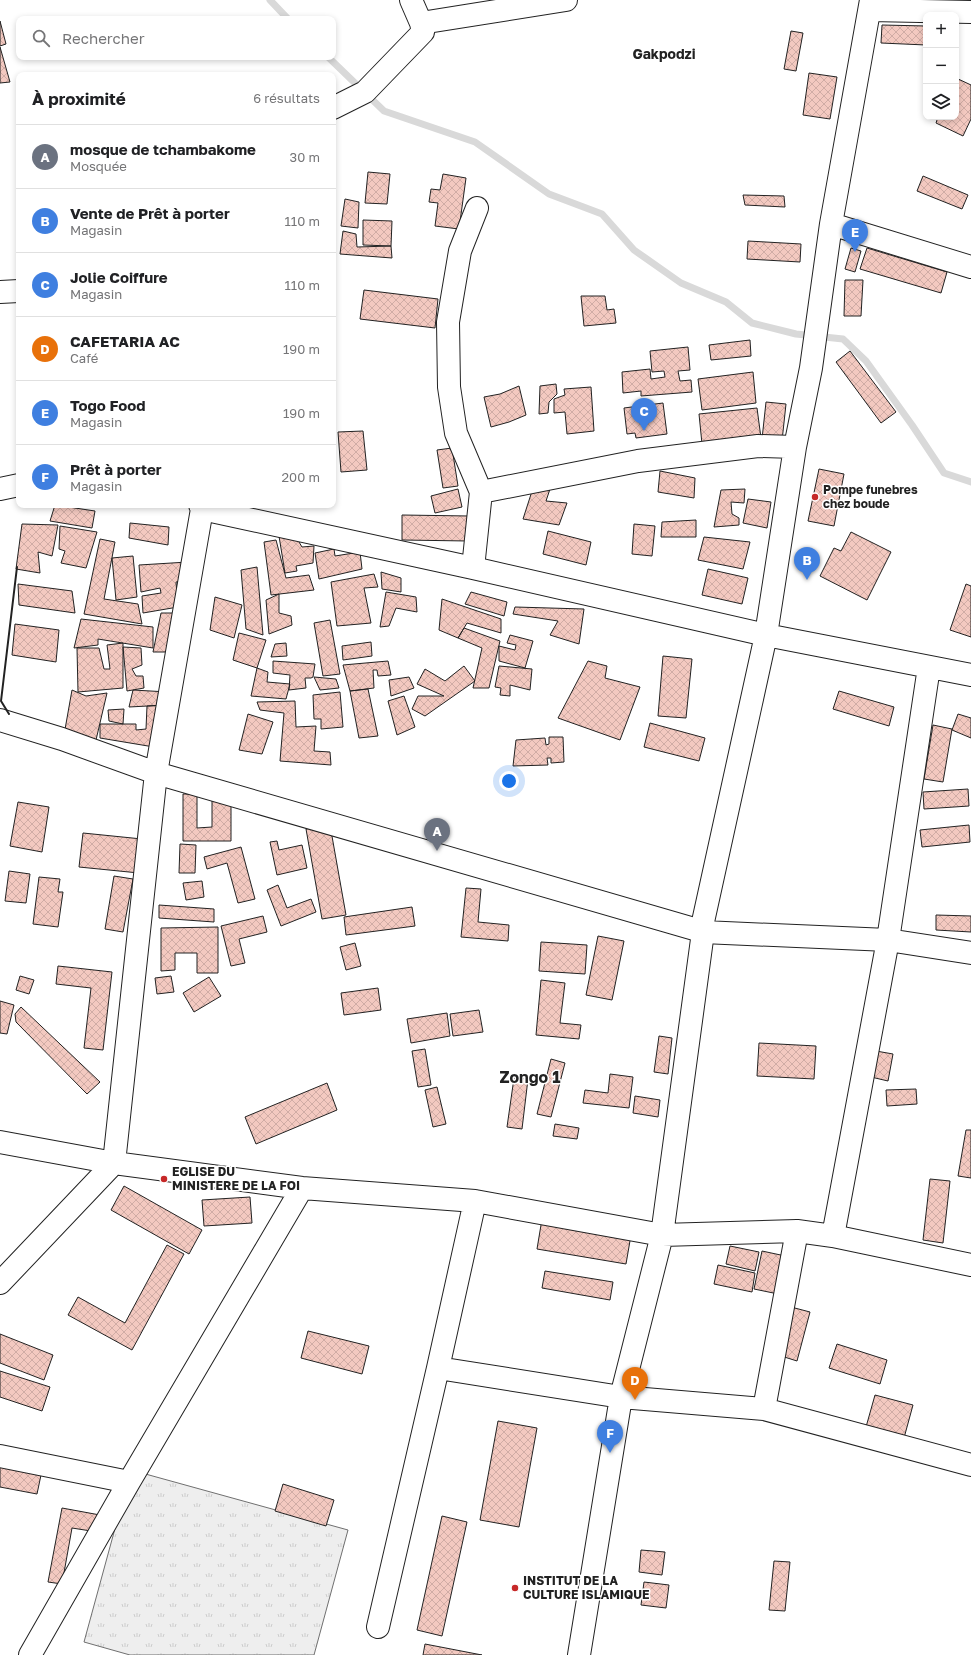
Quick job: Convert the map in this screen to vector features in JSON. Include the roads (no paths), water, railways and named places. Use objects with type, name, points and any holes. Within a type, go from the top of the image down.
[{"type":"street","points":[[336,106],[365,92],[423,32],[421,23],[411,0]]},
{"type":"street","points":[[421,23],[566,0]]},
{"type":"street","points":[[579,1655],[621,1397],[662,1235],[702,932],[766,635],[795,447],[811,368],[831,224],[871,5],[971,12]]},
{"type":"street","points":[[473,568],[481,492],[456,434],[449,387],[448,322],[460,251],[477,208]]},
{"type":"street","points":[[831,224],[971,267]]},
{"type":"street","points":[[0,292],[16,291]]},
{"type":"street","points":[[481,492],[638,461],[758,446],[795,447]]},
{"type":"street","points":[[0,489],[16,486]]},
{"type":"street","points":[[0,1283],[114,1163],[156,773],[201,508]]},
{"type":"street","points":[[205,508],[766,635],[971,675]]},
{"type":"street","points":[[833,1236],[888,940],[929,667]]},
{"type":"street","points":[[0,720],[62,739],[156,773],[702,932],[888,940],[971,953]]},
{"type":"street","points":[[0,1142],[114,1163],[302,1188],[475,1201],[662,1235],[797,1231],[833,1236],[971,1265]]},
{"type":"street","points":[[30,1655],[129,1482],[302,1188]]},
{"type":"street","points":[[378,1628],[475,1201]]},
{"type":"street","points":[[764,1409],[797,1231]]},
{"type":"street","points":[[438,1368],[621,1397],[764,1409],[971,1465]]},
{"type":"street","points":[[0,1456],[129,1482]]},
{"type":"waterway","points":[[270,0],[285,16]]},
{"type":"waterway","points":[[331,60],[384,111],[475,142],[549,194],[602,214],[634,250],[681,283],[726,302],[752,323],[796,334],[843,339],[866,361],[944,473],[971,482]]},
{"type":"place","name":"Togo Food","points":[[855,252]]},
{"type":"place","name":"Jolie Coiffure","points":[[644,431]]},
{"type":"place","name":"Pompe funebres chez boude","points":[[815,497]]},
{"type":"place","name":"Vente de Prêt à porter","points":[[807,580]]},
{"type":"place","name":"mosque de tchambakome","points":[[437,851]]},
{"type":"place","name":"EGLISE DU MINISTERE DE LA FOI","points":[[164,1179]]},
{"type":"place","name":"CAFETARIA AC","points":[[635,1400]]},
{"type":"place","name":"Prêt à porter","points":[[610,1453]]},
{"type":"place","name":"INSTITUT DE LA CULTURE ISLAMIQUE","points":[[515,1588]]},
{"type":"district","name":"Gakpodzi","points":[[664,54]]},
{"type":"district","name":"Zongo 1","points":[[530,1077]]}]
